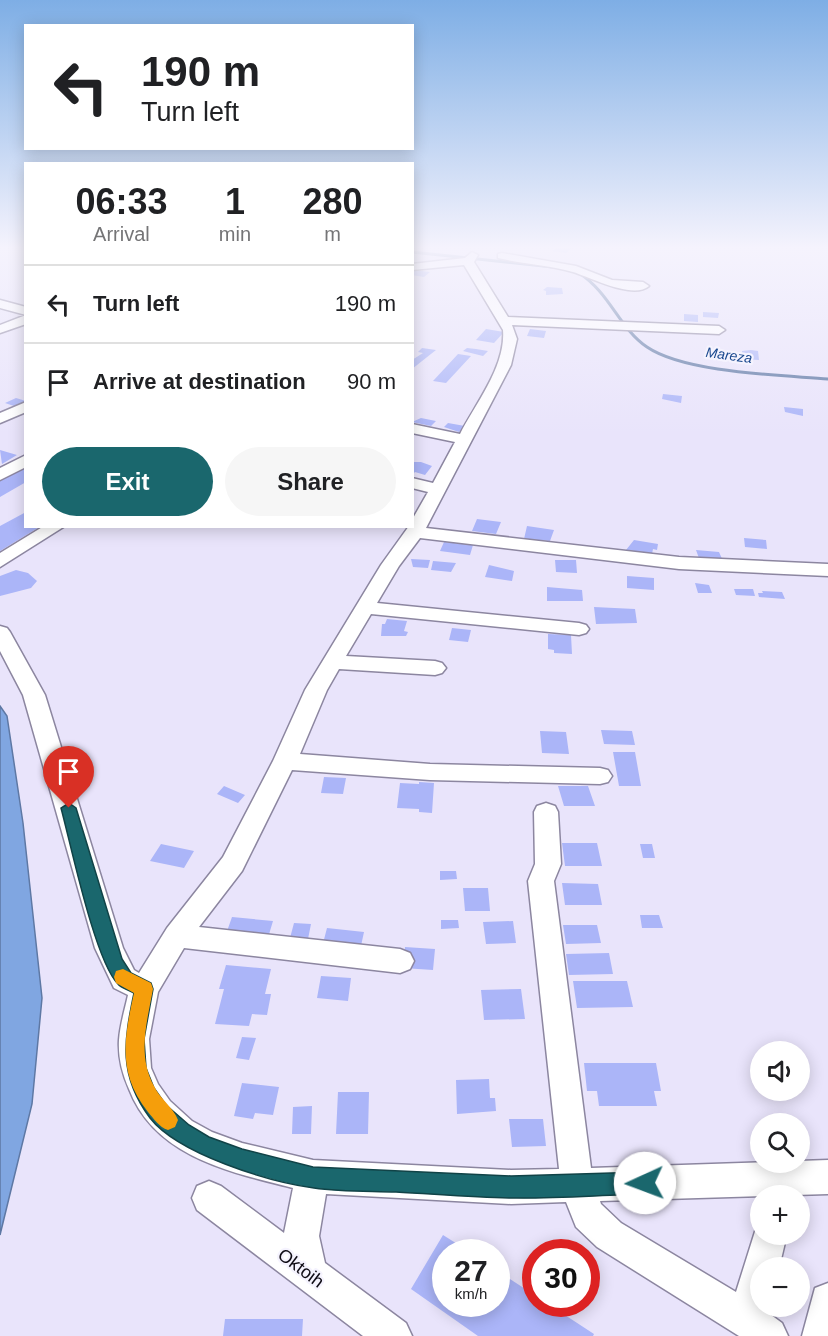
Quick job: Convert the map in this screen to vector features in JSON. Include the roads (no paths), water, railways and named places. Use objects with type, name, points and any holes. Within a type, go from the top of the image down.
[{"type":"street","points":[[496,309],[505,321],[510,339],[504,365],[415,532],[390,565],[316,690],[285,761],[233,864],[177,936],[144,989],[134,1039],[136,1068],[146,1094],[159,1112],[181,1132],[203,1145],[242,1159],[313,1177],[511,1187],[828,1177]]},
{"type":"street","points":[[0,329],[24,320]]},
{"type":"street","points":[[505,321],[719,330]]},
{"type":"street","points":[[0,338],[24,333]]},
{"type":"street","points":[[0,419],[24,407]]},
{"type":"street","points":[[414,428],[463,439]]},
{"type":"street","points":[[0,475],[24,461]]},
{"type":"street","points":[[414,484],[439,490]]},
{"type":"street","points":[[0,561],[54,528]]},
{"type":"street","points":[[415,532],[679,563],[828,570]]},
{"type":"street","points":[[366,608],[579,629]]},
{"type":"street","points":[[0,632],[34,695],[109,948],[119,973],[130,983],[144,989]]},
{"type":"street","points":[[332,662],[435,668]]},
{"type":"street","points":[[285,761],[430,772],[600,776]]},
{"type":"street","points":[[546,812],[548,864],[541,880],[577,1185],[588,1215],[609,1235],[758,1327]]},
{"type":"street","points":[[177,936],[400,961]]},
{"type":"street","points":[[313,1177],[300,1227],[301,1250],[313,1277]]},
{"type":"street","name":"Oktoih","points":[[209,1198],[393,1336]]},
{"type":"street","points":[[821,1336],[828,1301]]},
{"type":"water","points":[[0,706],[7,716],[23,823],[42,998],[32,1104],[0,1235]]},
{"type":"waterway","name":"Mareza","points":[[614,309],[637,339],[664,356],[734,371],[828,379]]}]
